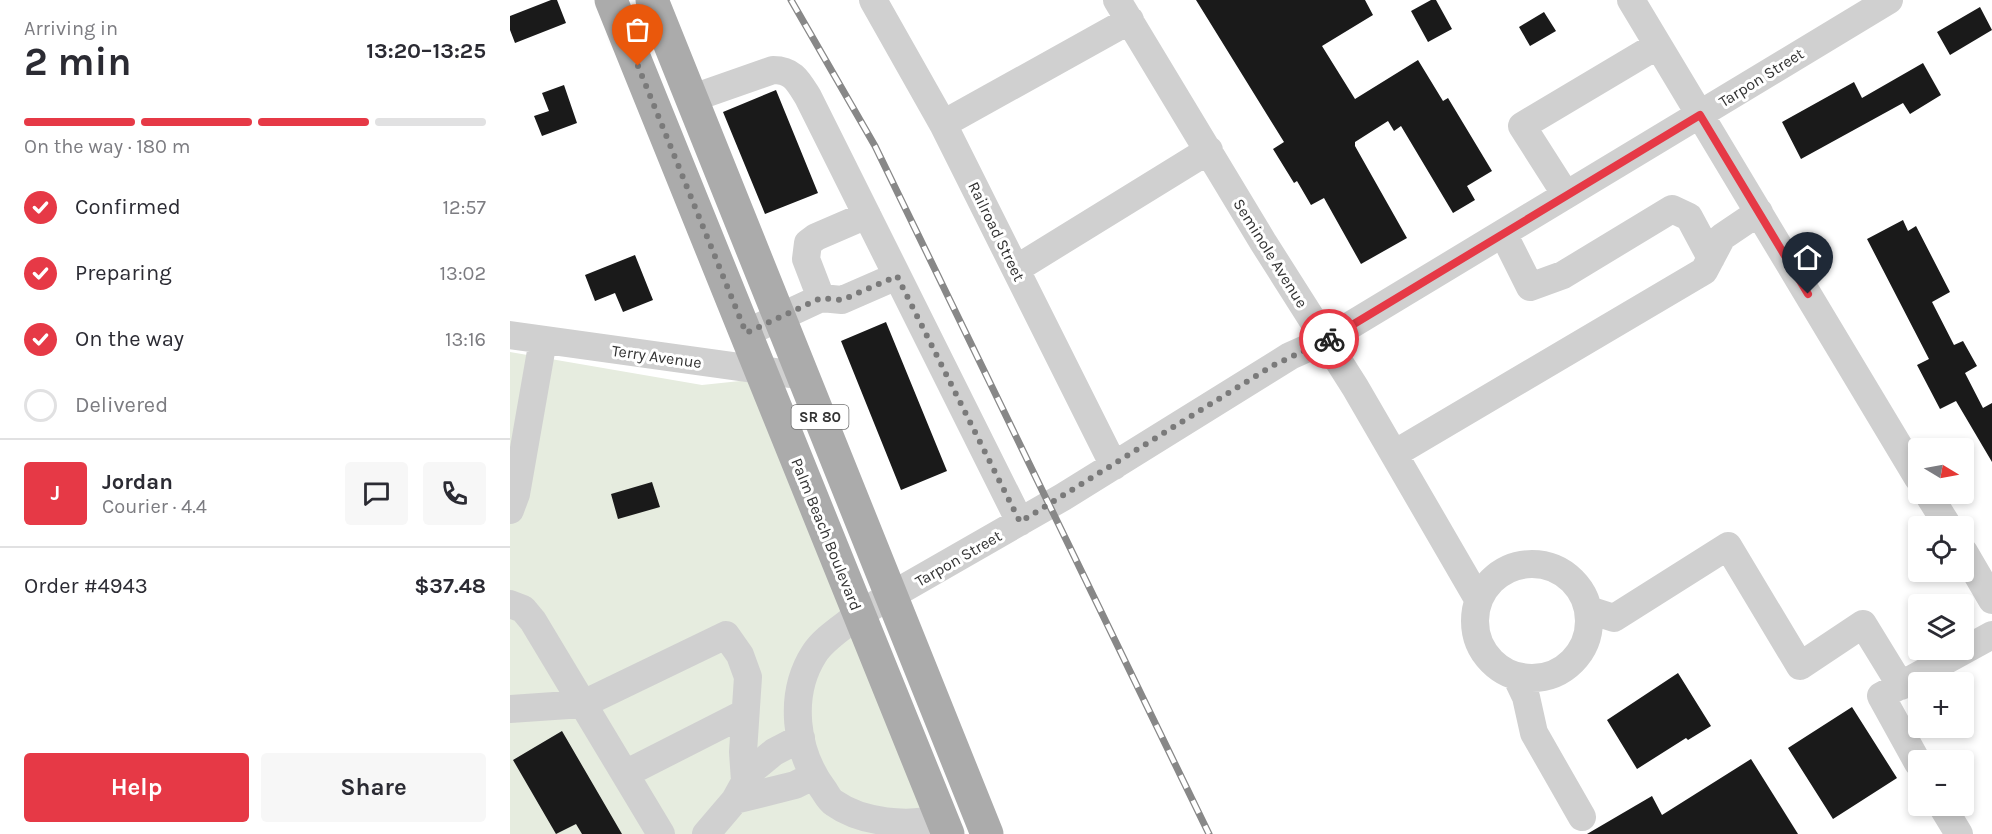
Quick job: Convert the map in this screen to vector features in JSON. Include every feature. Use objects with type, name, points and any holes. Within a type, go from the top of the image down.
[{"type":"main road","name":"Palm Beach Boulevard","points":[[611,0],[944,826]]},
{"type":"main road","name":"SR 80","points":[[652,0],[987,834]]},
{"type":"street","name":"Railroad Street","points":[[873,0],[943,124],[1114,465]]},
{"type":"street","points":[[1631,0],[1908,461]]},
{"type":"street","name":"Tarpon Street","points":[[813,776],[797,728],[797,707],[814,654],[859,614],[1020,522],[1290,356],[1326,340],[1889,0]]},
{"type":"street","points":[[943,124],[1121,5]]},
{"type":"street","name":"Seminole Avenue","points":[[1121,5],[1326,340],[1479,599]]},
{"type":"street","points":[[1566,195],[1522,126],[1658,45]]},
{"type":"street","points":[[693,98],[773,70],[784,70],[795,75],[1020,522]]},
{"type":"street","points":[[1016,269],[1209,150]]},
{"type":"street","points":[[1503,233],[1530,287],[1563,275],[1672,210],[1689,217],[1711,258]]},
{"type":"street","points":[[1394,454],[1704,270],[1722,237],[1759,213]]},
{"type":"street","points":[[821,298],[806,259],[808,243],[816,237],[867,215]]},
{"type":"street","points":[[746,333],[821,298],[842,300],[897,276]]},
{"type":"street","name":"Terry Avenue","points":[[510,335],[804,376]]},
{"type":"street","points":[[510,510],[516,494],[543,340]]},
{"type":"street","points":[[1588,610],[1614,618],[1728,546],[1800,666],[1863,624],[1901,686]]},
{"type":"street","points":[[1538,563],[1556,568],[1571,578],[1582,593],[1588,610],[1589,630],[1583,648],[1570,664],[1554,674],[1535,679],[1516,676],[1499,668],[1485,654],[1476,627],[1479,599],[1488,583],[1502,571],[1520,564],[1538,563]]},
{"type":"street","points":[[1974,569],[1992,600]]},
{"type":"street","points":[[510,604],[523,609],[533,621],[662,834]]},
{"type":"street","points":[[510,709],[583,704],[726,635],[740,655],[748,677],[740,790]]},
{"type":"street","points":[[1911,750],[1881,696],[1992,635]]},
{"type":"street","points":[[1516,676],[1526,697],[1534,733],[1582,817]]},
{"type":"street","points":[[625,774],[745,713]]},
{"type":"street","points":[[706,834],[740,790],[751,771],[774,752],[801,738]]},
{"type":"street","points":[[740,790],[795,785],[813,776],[833,802],[856,813],[900,822],[925,822],[944,826]]},
{"type":"street","points":[[1948,816],[1959,834]]},
{"type":"shaded area","points":[[510,352],[702,385],[759,379],[945,834],[510,834]]},
{"type":"building","points":[[551,0],[557,0],[566,23],[515,43],[510,30],[510,16]]},
{"type":"building","points":[[1196,0],[1365,0],[1373,15],[1322,46],[1355,99],[1418,60],[1443,101],[1448,98],[1492,171],[1467,186],[1475,200],[1453,213],[1401,126],[1394,131],[1388,121],[1355,142],[1355,146],[1407,238],[1361,264],[1324,198],[1311,205],[1297,181],[1294,183],[1273,149],[1284,142]]},
{"type":"building","points":[[1431,0],[1436,0],[1452,29],[1428,42],[1411,11]]},
{"type":"building","points":[[1980,7],[1992,30],[1950,55],[1937,32]]},
{"type":"building","points":[[1544,12],[1556,31],[1530,46],[1519,27]]},
{"type":"building","points":[[1923,63],[1941,95],[1910,114],[1903,103],[1801,159],[1782,122],[1854,82],[1862,98]]},
{"type":"building","points":[[564,85],[577,123],[542,136],[534,116],[549,111],[542,93]]},
{"type":"building","points":[[776,90],[818,193],[765,214],[723,112]]},
{"type":"building","points":[[1903,220],[1908,231],[1916,226],[1950,292],[1932,302],[1954,345],[1963,341],[1977,366],[1965,373],[1983,408],[1992,403],[1992,462],[1956,401],[1940,409],[1917,365],[1929,359],[1867,239]]},
{"type":"building","points":[[635,255],[653,300],[623,312],[615,293],[595,301],[585,275]]},
{"type":"building","points":[[886,322],[947,471],[901,490],[841,341]]},
{"type":"building","points":[[652,482],[660,507],[618,519],[611,494]]},
{"type":"building","points":[[1678,673],[1711,726],[1688,740],[1686,738],[1637,769],[1607,720]]},
{"type":"building","points":[[1852,707],[1897,778],[1833,819],[1788,748]]},
{"type":"building","points":[[562,731],[622,834],[582,834],[576,824],[556,834],[513,760]]},
{"type":"building","points":[[1751,759],[1798,834],[1587,834],[1652,796],[1662,815]]},
{"type":"railway","points":[[791,0],[875,146],[1209,834]]},
{"type":"way so far","points":[[638,66],[746,333],[821,298],[831,301],[842,300],[897,276],[1020,522],[1272,366],[1329,339]]},
{"type":"route","points":[[1329,339],[1700,115],[1808,294]]}]
